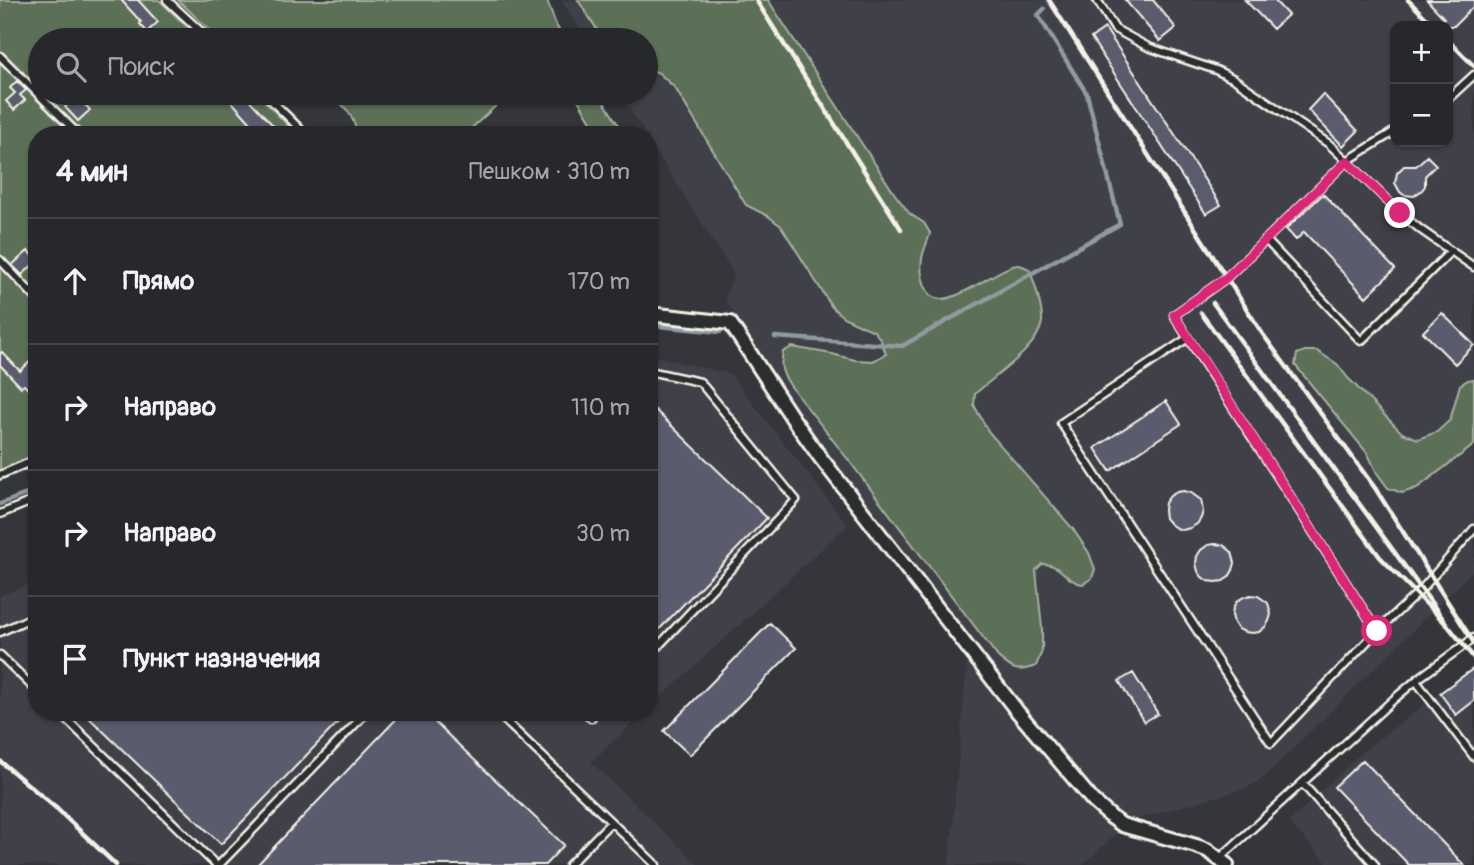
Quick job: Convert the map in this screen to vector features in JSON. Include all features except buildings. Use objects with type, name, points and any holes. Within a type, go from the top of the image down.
[{"type":"street","points":[[658,315],[730,323],[820,457],[1017,711],[1093,801],[1122,825],[1207,850],[1223,862]]},
{"type":"lane","points":[[167,0],[196,28]]},
{"type":"lane","points":[[1097,0],[1115,29],[1148,47],[1216,69],[1329,144],[1400,213],[1474,267]]},
{"type":"lane","points":[[0,56],[28,84]]},
{"type":"lane","points":[[1453,96],[1474,75]]},
{"type":"lane","points":[[49,105],[70,126]]},
{"type":"lane","points":[[276,105],[297,126]]},
{"type":"lane","points":[[1377,631],[1174,315],[1226,278],[1347,161],[1390,134]]},
{"type":"lane","points":[[1266,240],[1361,341],[1451,251]]},
{"type":"lane","points":[[0,260],[28,290]]},
{"type":"lane","points":[[1188,338],[1061,423],[1271,743],[1377,631],[1421,590],[1474,529]]},
{"type":"lane","points":[[658,372],[700,382],[796,500],[658,646]]},
{"type":"lane","points":[[2,472],[28,462]]},
{"type":"lane","points":[[0,514],[28,503]]},
{"type":"lane","points":[[0,632],[28,619]]},
{"type":"lane","points":[[1223,862],[1301,783],[1416,681],[1474,638]]},
{"type":"lane","points":[[0,655],[28,682]]},
{"type":"lane","points":[[1416,681],[1474,757]]},
{"type":"lane","points":[[68,721],[217,865],[358,721]]},
{"type":"lane","points":[[505,721],[656,865]]},
{"type":"lane","points":[[1301,783],[1375,865]]},
{"type":"lane","points":[[569,865],[610,823]]},
{"type":"shaded area","points":[[561,0],[1474,0],[1474,570],[1262,779],[1247,788],[1123,823],[1098,799],[1031,723],[834,466],[772,379],[725,298],[734,274],[658,154],[658,126],[640,126],[627,105],[658,105],[658,28],[579,28]]},
{"type":"shaded area","points":[[658,357],[730,374],[848,525],[658,700]]},
{"type":"shaded area","points":[[28,585],[28,721],[635,721],[591,762],[699,865],[0,865],[0,596]]},
{"type":"shaded area","points":[[968,653],[1044,751],[1118,833],[1082,865],[949,865]]},
{"type":"shaded area","points":[[1474,668],[1474,865],[1329,865],[1289,822],[1364,750]]},
{"type":"green space","points":[[0,0],[159,0],[188,28],[28,28],[28,105],[268,105],[288,126],[28,126],[28,469],[0,480]]},
{"type":"green space","points":[[178,0],[547,0],[558,28],[207,28]]},
{"type":"green space","points":[[578,0],[768,0],[894,193],[910,214],[924,223],[930,233],[921,263],[924,282],[934,298],[944,299],[957,295],[1009,267],[1019,265],[1029,269],[1041,310],[1039,332],[1024,352],[975,394],[974,405],[988,431],[1073,529],[1089,553],[1095,569],[1092,578],[1083,584],[1049,565],[1042,564],[1036,570],[1042,651],[1036,666],[1015,669],[998,657],[792,388],[783,372],[783,352],[792,347],[873,361],[886,354],[881,340],[874,331],[843,317],[832,307],[781,226],[746,205],[675,88],[658,73],[658,28],[596,28]]},
{"type":"green space","points":[[342,105],[497,105],[474,126],[354,126]]},
{"type":"green space","points":[[581,105],[606,105],[619,126],[594,126]]},
{"type":"green space","points":[[1317,351],[1337,364],[1402,433],[1418,439],[1437,432],[1450,420],[1460,385],[1474,379],[1474,445],[1417,488],[1402,493],[1388,488],[1368,454],[1295,365],[1297,354]]},
{"type":"waterway","points":[[775,337],[902,346],[1120,224],[1087,94],[1038,15],[1044,9]]},
{"type":"waterway","points":[[658,326],[720,332]]},
{"type":"waterway","points":[[0,504],[28,493]]},
{"type":"railway","points":[[756,0],[901,229]]},
{"type":"railway","points":[[1049,0],[1262,333],[1375,488],[1474,643]]},
{"type":"railway","points":[[1408,0],[1429,21]]},
{"type":"railway","points":[[1453,45],[1474,66]]},
{"type":"railway","points":[[1201,313],[1380,557],[1449,627],[1213,303]]},
{"type":"railway","points":[[1449,627],[1474,658]]},
{"type":"railway","points":[[0,761],[56,808],[116,865]]},
{"type":"route","points":[[1377,631],[1174,315],[1226,278],[1347,161],[1400,213]]}]
